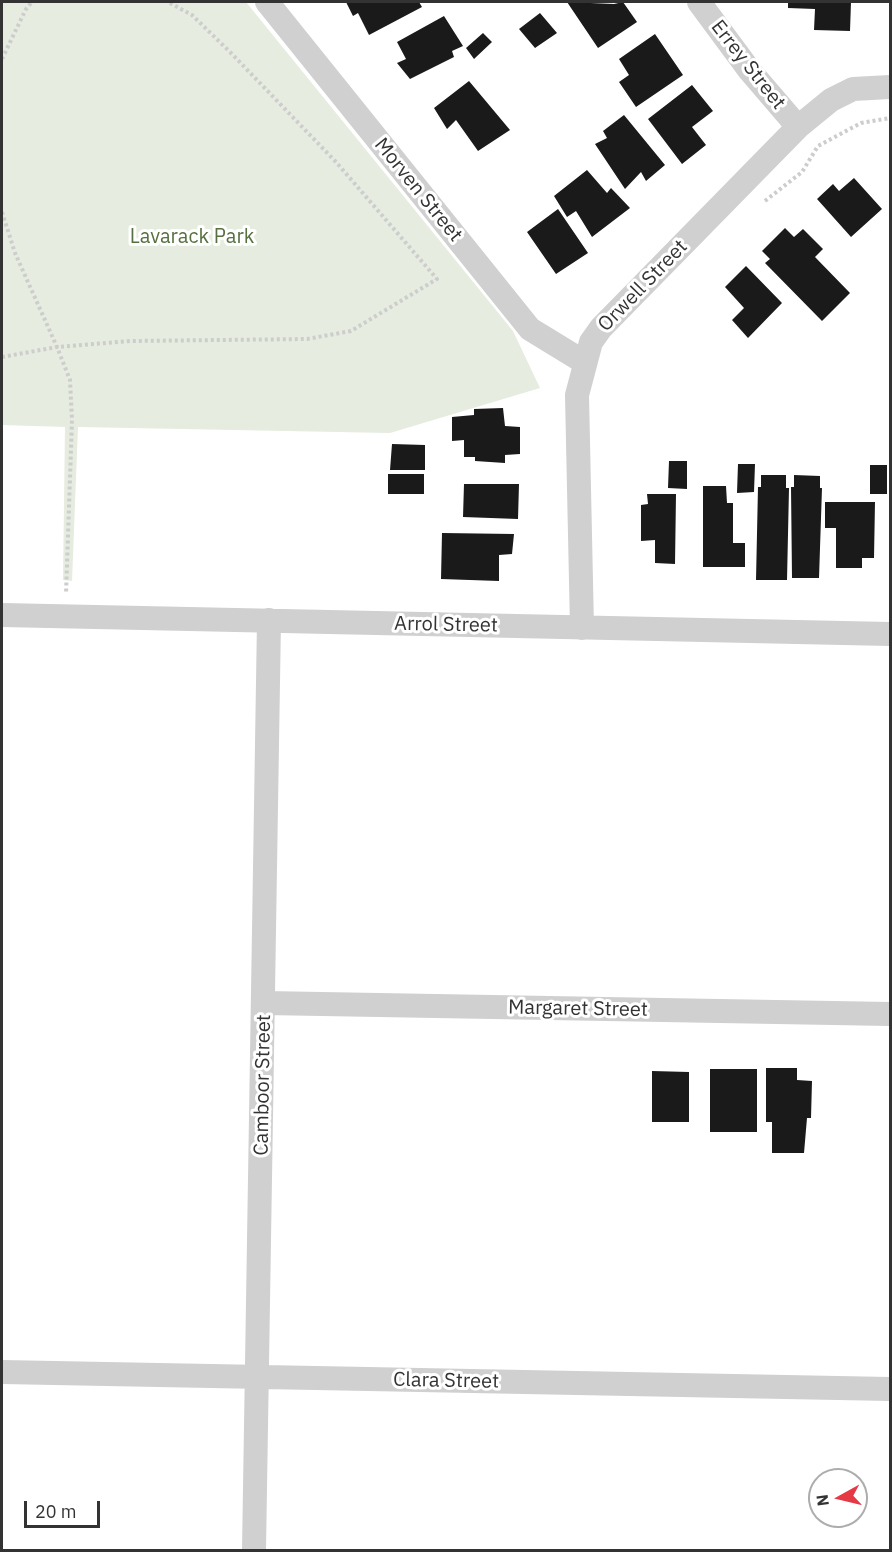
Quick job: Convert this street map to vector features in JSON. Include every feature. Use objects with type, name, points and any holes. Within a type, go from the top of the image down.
[{"type":"street","name":"Morven Street","points":[[267,2],[530,329],[584,362]]},
{"type":"street","name":"Errey Street","points":[[699,2],[750,71],[798,127]]},
{"type":"street","name":"Orwell Street","points":[[582,628],[577,395],[591,342],[601,328],[798,127],[831,100],[853,88],[891,87]]},
{"type":"street","name":"Arrol Street","points":[[2,615],[891,634]]},
{"type":"street","name":"Camboor Street","points":[[254,1551],[265,1003],[269,620]]},
{"type":"street","name":"Margaret Street","points":[[265,1003],[891,1014]]},
{"type":"street","name":"Clara Street","points":[[2,1372],[891,1389]]},
{"type":"path","points":[[2,59],[26,9],[32,2]]},
{"type":"path","points":[[2,357],[57,347],[131,341],[307,339],[351,331],[437,279],[336,162],[230,51],[192,15],[168,2]]},
{"type":"path","points":[[765,201],[802,172],[818,146],[861,123],[891,118]]},
{"type":"path","points":[[2,212],[15,253],[70,380],[72,403],[65,615]]},
{"type":"green space","name":"Lavarack Park","points":[[2,2],[246,2],[513,331],[540,388],[390,433],[78,427],[72,581],[63,580],[65,427],[2,425]]},
{"type":"building","points":[[346,2],[419,2],[422,7],[369,35],[358,13],[353,16]]},
{"type":"building","points":[[567,2],[614,4],[623,2],[637,22],[598,48]]},
{"type":"building","points":[[788,2],[851,2],[850,31],[814,30],[815,9],[788,8]]},
{"type":"building","points":[[540,13],[557,33],[535,48],[519,29]]},
{"type":"building","points":[[444,16],[463,46],[452,51],[454,57],[410,79],[397,63],[406,59],[397,42]]},
{"type":"building","points":[[483,33],[492,42],[474,59],[466,48]]},
{"type":"building","points":[[655,34],[683,75],[636,107],[619,82],[629,75],[619,59]]},
{"type":"building","points":[[469,81],[510,130],[478,151],[456,120],[447,129],[434,108]]},
{"type":"building","points":[[692,85],[713,111],[692,127],[706,145],[682,164],[648,119]]},
{"type":"building","points":[[624,115],[665,165],[646,181],[641,172],[625,189],[595,144],[607,138],[603,131]]},
{"type":"building","points":[[587,170],[607,193],[611,188],[630,208],[592,237],[576,211],[567,217],[554,196]]},
{"type":"building","points":[[854,178],[882,209],[851,237],[817,199],[833,184],[839,191]]},
{"type":"building","points":[[558,209],[588,253],[556,274],[527,232]]},
{"type":"building","points":[[785,228],[794,237],[803,229],[823,249],[815,257],[850,293],[822,321],[765,263],[770,259],[762,251]]},
{"type":"building","points":[[746,266],[782,303],[748,338],[732,320],[744,308],[725,287]]},
{"type":"building","points":[[503,408],[505,426],[520,427],[520,454],[505,455],[505,463],[475,461],[475,457],[464,457],[464,440],[452,441],[452,417],[474,415],[474,409]]},
{"type":"building","points":[[392,444],[425,445],[425,470],[390,470]]},
{"type":"building","points":[[669,461],[687,461],[687,489],[668,488]]},
{"type":"building","points":[[738,464],[755,464],[754,492],[737,493]]},
{"type":"building","points":[[870,465],[887,465],[887,494],[870,494]]},
{"type":"building","points":[[388,474],[424,474],[424,494],[388,494]]},
{"type":"building","points":[[761,475],[786,475],[786,488],[789,488],[787,580],[756,580],[758,487],[761,487]]},
{"type":"building","points":[[794,475],[820,476],[820,488],[822,488],[819,578],[792,578],[791,487],[794,487]]},
{"type":"building","points":[[464,484],[519,484],[518,519],[463,517]]},
{"type":"building","points":[[703,486],[726,486],[727,503],[733,503],[733,543],[745,543],[745,567],[703,567]]},
{"type":"building","points":[[647,494],[676,494],[675,564],[655,563],[655,540],[641,541],[641,505],[648,504]]},
{"type":"building","points":[[825,502],[875,502],[874,558],[862,558],[862,568],[836,568],[836,528],[825,528]]},
{"type":"building","points":[[442,533],[514,534],[512,554],[499,555],[499,581],[441,579]]},
{"type":"building","points":[[766,1068],[797,1068],[797,1080],[812,1081],[811,1118],[807,1118],[804,1153],[772,1153],[772,1122],[766,1122]]},
{"type":"building","points":[[710,1069],[757,1069],[757,1132],[710,1132]]},
{"type":"building","points":[[652,1071],[689,1072],[689,1122],[652,1122]]}]
